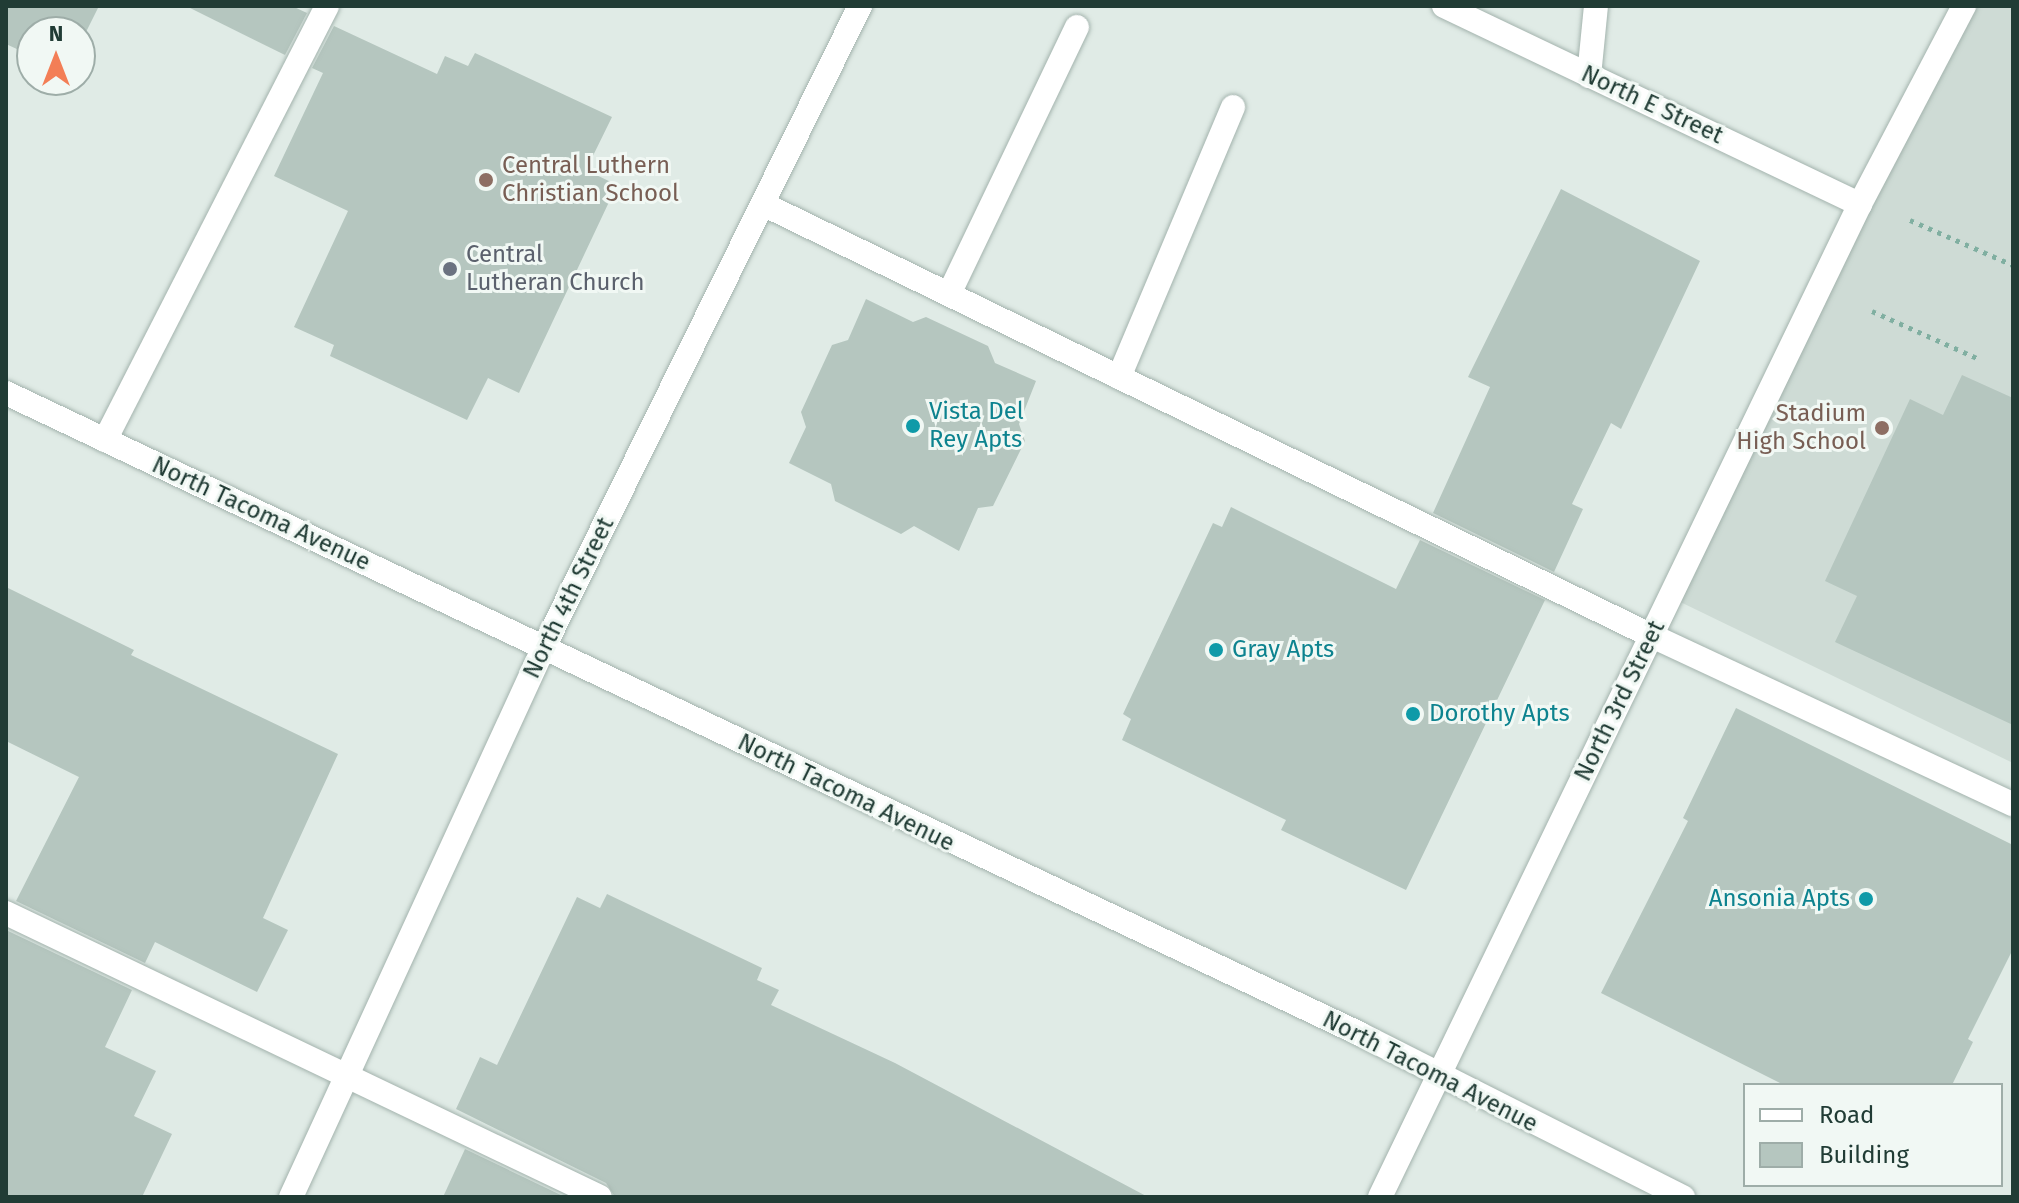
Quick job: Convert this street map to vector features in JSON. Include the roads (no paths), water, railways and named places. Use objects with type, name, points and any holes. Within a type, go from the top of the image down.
[{"type":"street","points":[[105,440],[327,6]]},
{"type":"street","name":"North 4th Street","points":[[291,1197],[544,647],[765,205],[860,6]]},
{"type":"street","name":"North E Street","points":[[1444,6],[1860,204]]},
{"type":"street","points":[[1589,76],[1596,6]]},
{"type":"street","name":"North 3rd Street","points":[[1380,1197],[1860,204],[1964,6]]},
{"type":"street","points":[[949,294],[1077,27]]},
{"type":"street","points":[[1119,377],[1233,107]]},
{"type":"street","points":[[765,205],[1652,636],[2013,804]]},
{"type":"street","name":"North Tacoma Avenue","points":[[6,393],[1360,1034],[1436,1076],[1683,1197]]},
{"type":"street","points":[[6,913],[600,1197]]},
{"type":"place","name":"Central Luthern Christian School","points":[[486,180]]},
{"type":"place","name":"Central Lutheran Church","points":[[450,269]]},
{"type":"place","name":"Vista Del Rey Apts","points":[[913,426]]},
{"type":"place","name":"Stadium High School","points":[[1882,428]]},
{"type":"place","name":"Gray Apts","points":[[1216,650]]},
{"type":"place","name":"Dorothy Apts","points":[[1413,714]]},
{"type":"place","name":"Ansonia Apts","points":[[1866,899]]}]
